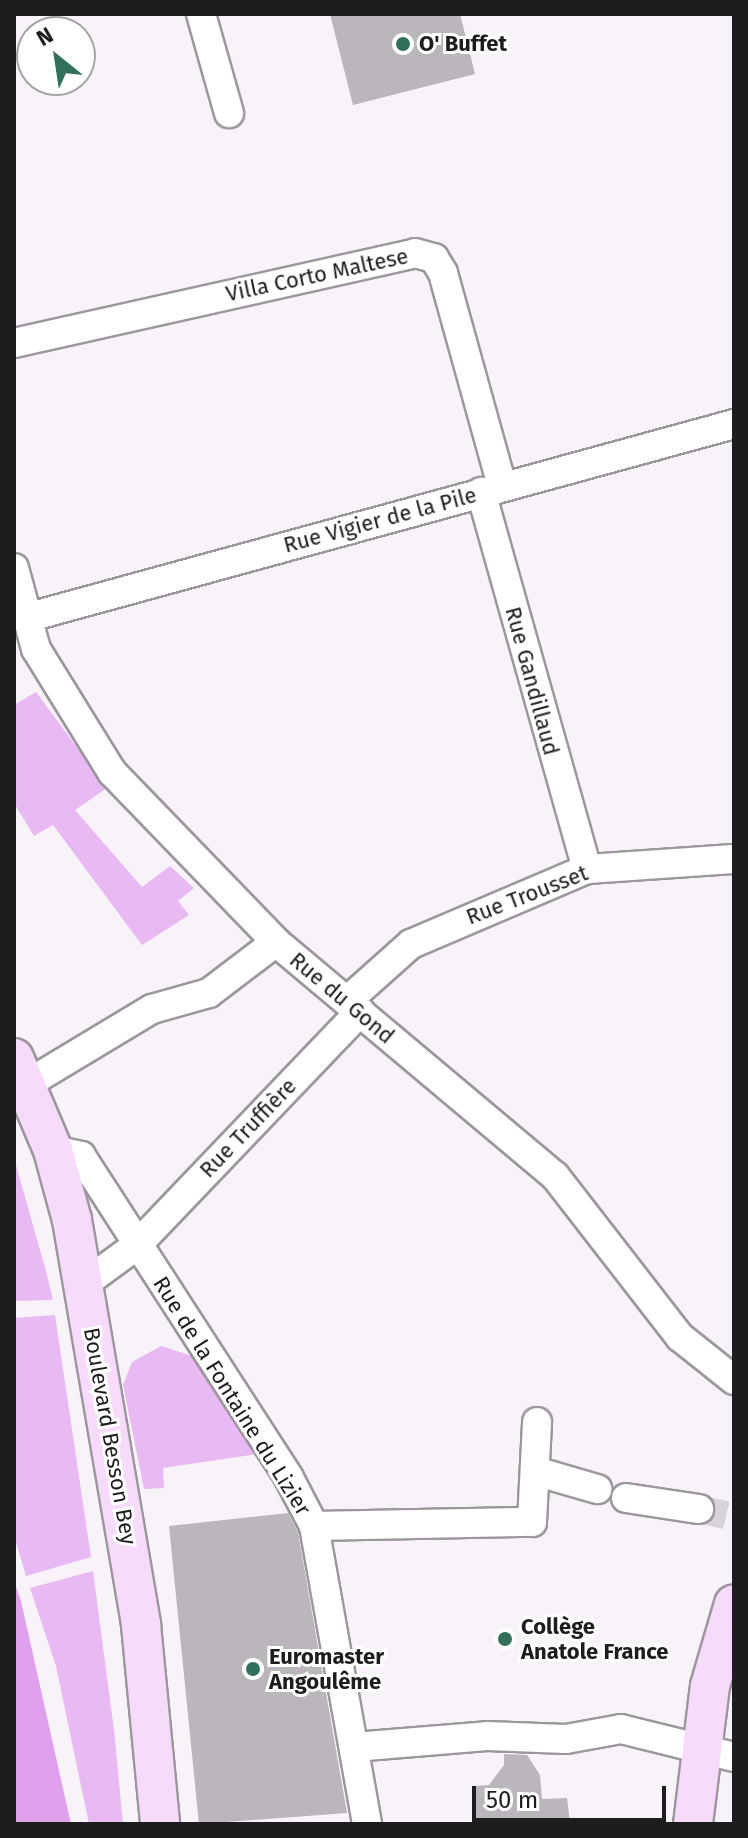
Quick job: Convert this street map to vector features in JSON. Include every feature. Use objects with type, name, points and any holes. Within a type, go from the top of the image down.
[{"type":"main road","name":"Boulevard Besson Bey","points":[[20,1071],[53,1150],[84,1284],[141,1625],[160,1824]]},
{"type":"main road","points":[[693,1824],[717,1754],[722,1686],[734,1604]]},
{"type":"street","points":[[201,14],[229,113]]},
{"type":"street","name":"Villa Corto Maltese","points":[[14,343],[415,253],[434,258],[492,489]]},
{"type":"street","name":"Rue Vigier de la Pile","points":[[26,618],[734,424]]},
{"type":"street","name":"Rue Gandillaud","points":[[492,489],[587,869]]},
{"type":"street","name":"Rue du Gond","points":[[14,568],[26,618],[51,677],[112,772],[276,942],[555,1176],[680,1337],[734,1380]]},
{"type":"street","name":"Rue Trousset","points":[[354,1006],[411,944],[587,869],[734,859]]},
{"type":"street","points":[[20,1071],[152,1009],[209,993],[276,942]]},
{"type":"street","name":"Rue Truffière","points":[[84,1284],[137,1245],[354,1006]]},
{"type":"street","name":"Rue de la Fontaine du Lizier","points":[[53,1150],[81,1156],[289,1478],[314,1526],[367,1824]]},
{"type":"street","points":[[314,1526],[532,1522],[537,1422]]},
{"type":"street","points":[[535,1471],[597,1489]]},
{"type":"street","points":[[626,1498],[699,1509]]},
{"type":"street","points":[[354,1747],[487,1736],[566,1739],[621,1729],[717,1754]]},
{"type":"shaded area","points":[[36,692],[107,788],[75,810],[142,887],[170,866],[194,888],[178,901],[189,915],[142,945],[53,825],[34,836],[14,803],[14,705]]},
{"type":"shaded area","points":[[14,1158],[46,1271],[53,1300],[14,1301]]},
{"type":"shaded area","points":[[55,1315],[91,1557],[26,1576],[14,1536],[14,1318]]},
{"type":"shaded area","points":[[161,1346],[195,1357],[257,1454],[163,1468],[164,1488],[144,1489],[123,1385],[132,1362]]},
{"type":"shaded area","points":[[93,1571],[123,1824],[89,1824],[56,1666],[30,1588]]},
{"type":"shaded area","points":[[14,1581],[21,1601],[71,1824],[14,1824]]},
{"type":"building","name":"O' Buffet","points":[[330,14],[460,14],[475,74],[353,105]]},
{"type":"building","name":"Euromaster Angoulême","points":[[288,1513],[298,1532],[347,1813],[199,1824],[169,1526]]},
{"type":"building","points":[[504,1754],[527,1755],[540,1775],[542,1799],[567,1798],[570,1824],[474,1824],[473,1786],[489,1785],[504,1765]]},
{"type":"tunnel","points":[[699,1509],[734,1517]]},
{"type":"place","name":"O' Buffet","points":[[403,44]]},
{"type":"place","name":"Collège Anatole France","points":[[505,1639]]},
{"type":"place","name":"Euromaster Angoulême","points":[[253,1669]]}]
